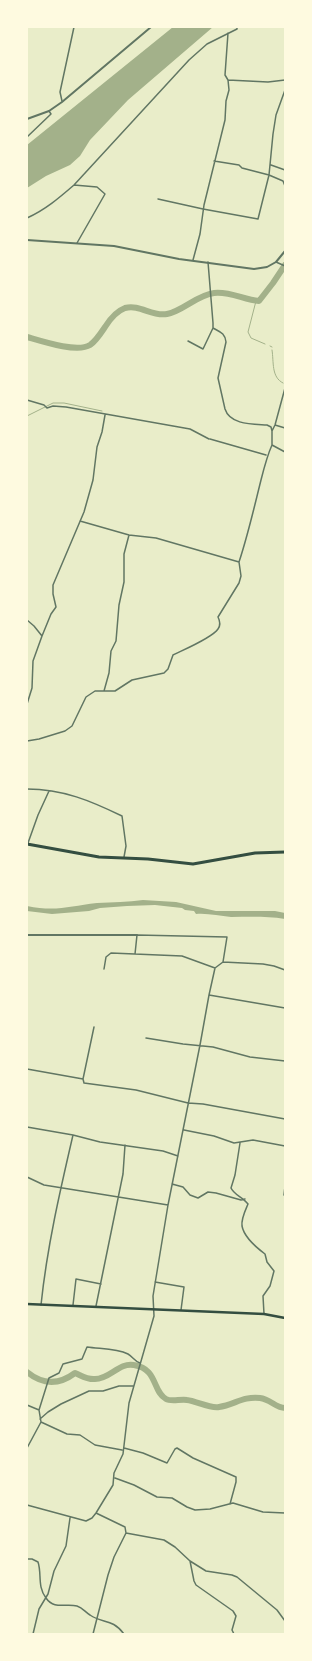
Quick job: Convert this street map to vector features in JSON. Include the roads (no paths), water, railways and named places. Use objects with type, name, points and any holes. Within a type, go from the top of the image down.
[{"type":"highway","points":[[27,844],[99,857],[198,864],[248,854],[285,852]]},
{"type":"main road","points":[[27,1304],[264,1314],[285,1318]]},
{"type":"street","points":[[62,102],[60,92],[74,27]]},
{"type":"street","points":[[27,119],[49,111],[62,102],[151,27]]},
{"type":"street","points":[[27,218],[50,205],[74,185],[189,60],[208,44],[237,29],[237,27]]},
{"type":"street","points":[[193,261],[200,234],[203,209],[225,120],[226,101],[229,90],[228,80],[225,75],[228,33]]},
{"type":"street","points":[[228,80],[268,82],[285,80]]},
{"type":"street","points":[[158,200],[258,219],[271,166],[272,134],[276,116],[285,90]]},
{"type":"street","points":[[27,137],[48,119],[51,114],[49,111]]},
{"type":"street","points":[[214,161],[239,165],[242,168],[269,175],[284,181],[285,186]]},
{"type":"street","points":[[271,166],[285,170]]},
{"type":"street","points":[[74,185],[96,187],[105,194],[77,243]]},
{"type":"street","points":[[27,240],[114,246],[193,261],[261,269],[267,268],[276,262],[285,251]]},
{"type":"street","points":[[188,341],[203,349],[213,328],[208,262]]},
{"type":"street","points":[[276,262],[285,266]]},
{"type":"street","points":[[285,306],[285,325]]},
{"type":"street","points":[[27,741],[40,740],[65,731],[72,726],[86,697],[95,691],[115,691],[132,680],[164,673],[168,669],[172,655],[210,636],[218,629],[220,622],[218,617],[239,583],[241,576],[239,562],[267,455],[272,445],[272,431],[271,427],[267,425],[242,422],[231,418],[226,414],[218,378],[226,342],[223,334],[213,328]]},
{"type":"street","points":[[272,431],[276,425],[285,388]]},
{"type":"street","points":[[27,400],[44,405],[47,408],[53,406],[66,407],[190,429],[210,439],[267,455]]},
{"type":"street","points":[[27,704],[32,688],[31,676],[33,661],[51,614],[56,607],[53,594],[53,585],[80,521],[93,480],[105,414]]},
{"type":"street","points":[[276,425],[285,428]]},
{"type":"street","points":[[272,445],[285,452]]},
{"type":"street","points":[[80,521],[129,535],[156,538],[239,562]]},
{"type":"street","points":[[104,691],[109,673],[111,651],[116,641],[119,604],[124,582],[124,554],[129,535]]},
{"type":"street","points":[[27,620],[42,636]]},
{"type":"street","points":[[27,675],[31,676]]},
{"type":"street","points":[[27,789],[37,789],[75,795],[122,816],[126,846],[124,858]]},
{"type":"street","points":[[27,844],[49,791]]},
{"type":"street","points":[[27,935],[227,937],[223,962]]},
{"type":"street","points":[[135,954],[136,935]]},
{"type":"street","points":[[104,968],[106,957],[111,953],[182,956],[215,968]]},
{"type":"street","points":[[27,1505],[70,1518],[86,1521],[92,1518],[96,1513],[113,1485],[115,1478],[114,1473],[123,1449],[129,1403],[154,1316],[153,1296],[168,1205],[200,1045],[208,995],[215,968],[223,962],[263,964],[285,970]]},
{"type":"street","points":[[208,995],[285,1008]]},
{"type":"street","points":[[94,1027],[83,1079],[84,1083],[136,1090],[188,1103],[203,1104],[285,1119]]},
{"type":"street","points":[[146,1038],[200,1045],[227,1050],[250,1057],[285,1061]]},
{"type":"street","points":[[27,1069],[83,1079]]},
{"type":"street","points":[[27,1128],[73,1135],[100,1142],[162,1151],[178,1156]]},
{"type":"street","points":[[183,1130],[214,1136],[234,1143],[253,1140],[285,1146]]},
{"type":"street","points":[[41,1305],[43,1277],[51,1232],[73,1135]]},
{"type":"street","points":[[240,1143],[235,1175],[230,1188],[233,1192],[245,1199],[248,1204],[243,1217],[242,1228],[259,1250],[265,1254],[267,1262],[274,1271],[270,1286],[263,1296],[264,1314]]},
{"type":"street","points":[[96,1307],[117,1197],[123,1174],[125,1145]]},
{"type":"street","points":[[27,1177],[44,1185],[168,1205]]},
{"type":"street","points":[[172,1184],[183,1187],[190,1195],[198,1198],[208,1192],[241,1200],[245,1199]]},
{"type":"street","points":[[285,1186],[285,1195]]},
{"type":"street","points":[[73,1306],[76,1279],[101,1284]]},
{"type":"street","points":[[155,1282],[184,1287],[180,1311]]},
{"type":"street","points":[[41,1421],[39,1410],[49,1378],[59,1373],[63,1364],[66,1362],[82,1359],[87,1347],[116,1350],[129,1355],[135,1362],[140,1364]]},
{"type":"street","points":[[27,1448],[41,1421],[48,1412],[61,1404],[89,1392],[103,1391],[119,1386],[134,1386]]},
{"type":"street","points":[[27,1406],[39,1410]]},
{"type":"street","points":[[41,1421],[67,1434],[80,1435],[96,1445],[143,1453],[167,1463],[175,1448],[177,1448],[193,1458],[236,1476],[236,1482],[230,1504]]},
{"type":"street","points":[[115,1478],[134,1485],[157,1497],[172,1498],[195,1510],[210,1509],[230,1504],[264,1512],[285,1512]]},
{"type":"street","points":[[94,1634],[108,1575],[114,1557],[126,1533],[125,1527],[96,1513]]},
{"type":"street","points":[[33,1634],[40,1609],[46,1599],[54,1571],[66,1546],[70,1518]]},
{"type":"street","points":[[126,1533],[164,1540],[175,1547],[190,1561],[206,1571],[237,1577],[277,1610],[285,1621]]},
{"type":"street","points":[[27,1559],[32,1559],[38,1562],[39,1580],[46,1599],[54,1605],[78,1606],[84,1609],[89,1615],[114,1624],[124,1634]]},
{"type":"street","points":[[190,1561],[196,1585],[233,1611],[236,1616],[232,1630],[234,1634]]},
{"type":"waterway","points":[[27,337],[59,346],[77,348],[84,347],[90,345],[98,337],[111,318],[125,308],[130,307],[156,314],[167,314],[179,310],[208,294],[214,293],[226,293],[259,301],[285,265]]},
{"type":"waterway","points":[[256,301],[248,332],[251,338],[265,344]]},
{"type":"waterway","points":[[272,350],[276,377],[283,383]]},
{"type":"waterway","points":[[27,416],[53,403],[64,403],[102,411]]},
{"type":"waterway","points":[[27,1372],[39,1379],[51,1382],[63,1380],[75,1373],[87,1378],[100,1378],[124,1366],[134,1365],[142,1367],[151,1375],[158,1391],[168,1400],[187,1400],[216,1407],[224,1406],[244,1399],[260,1398],[279,1407],[285,1408]]}]
